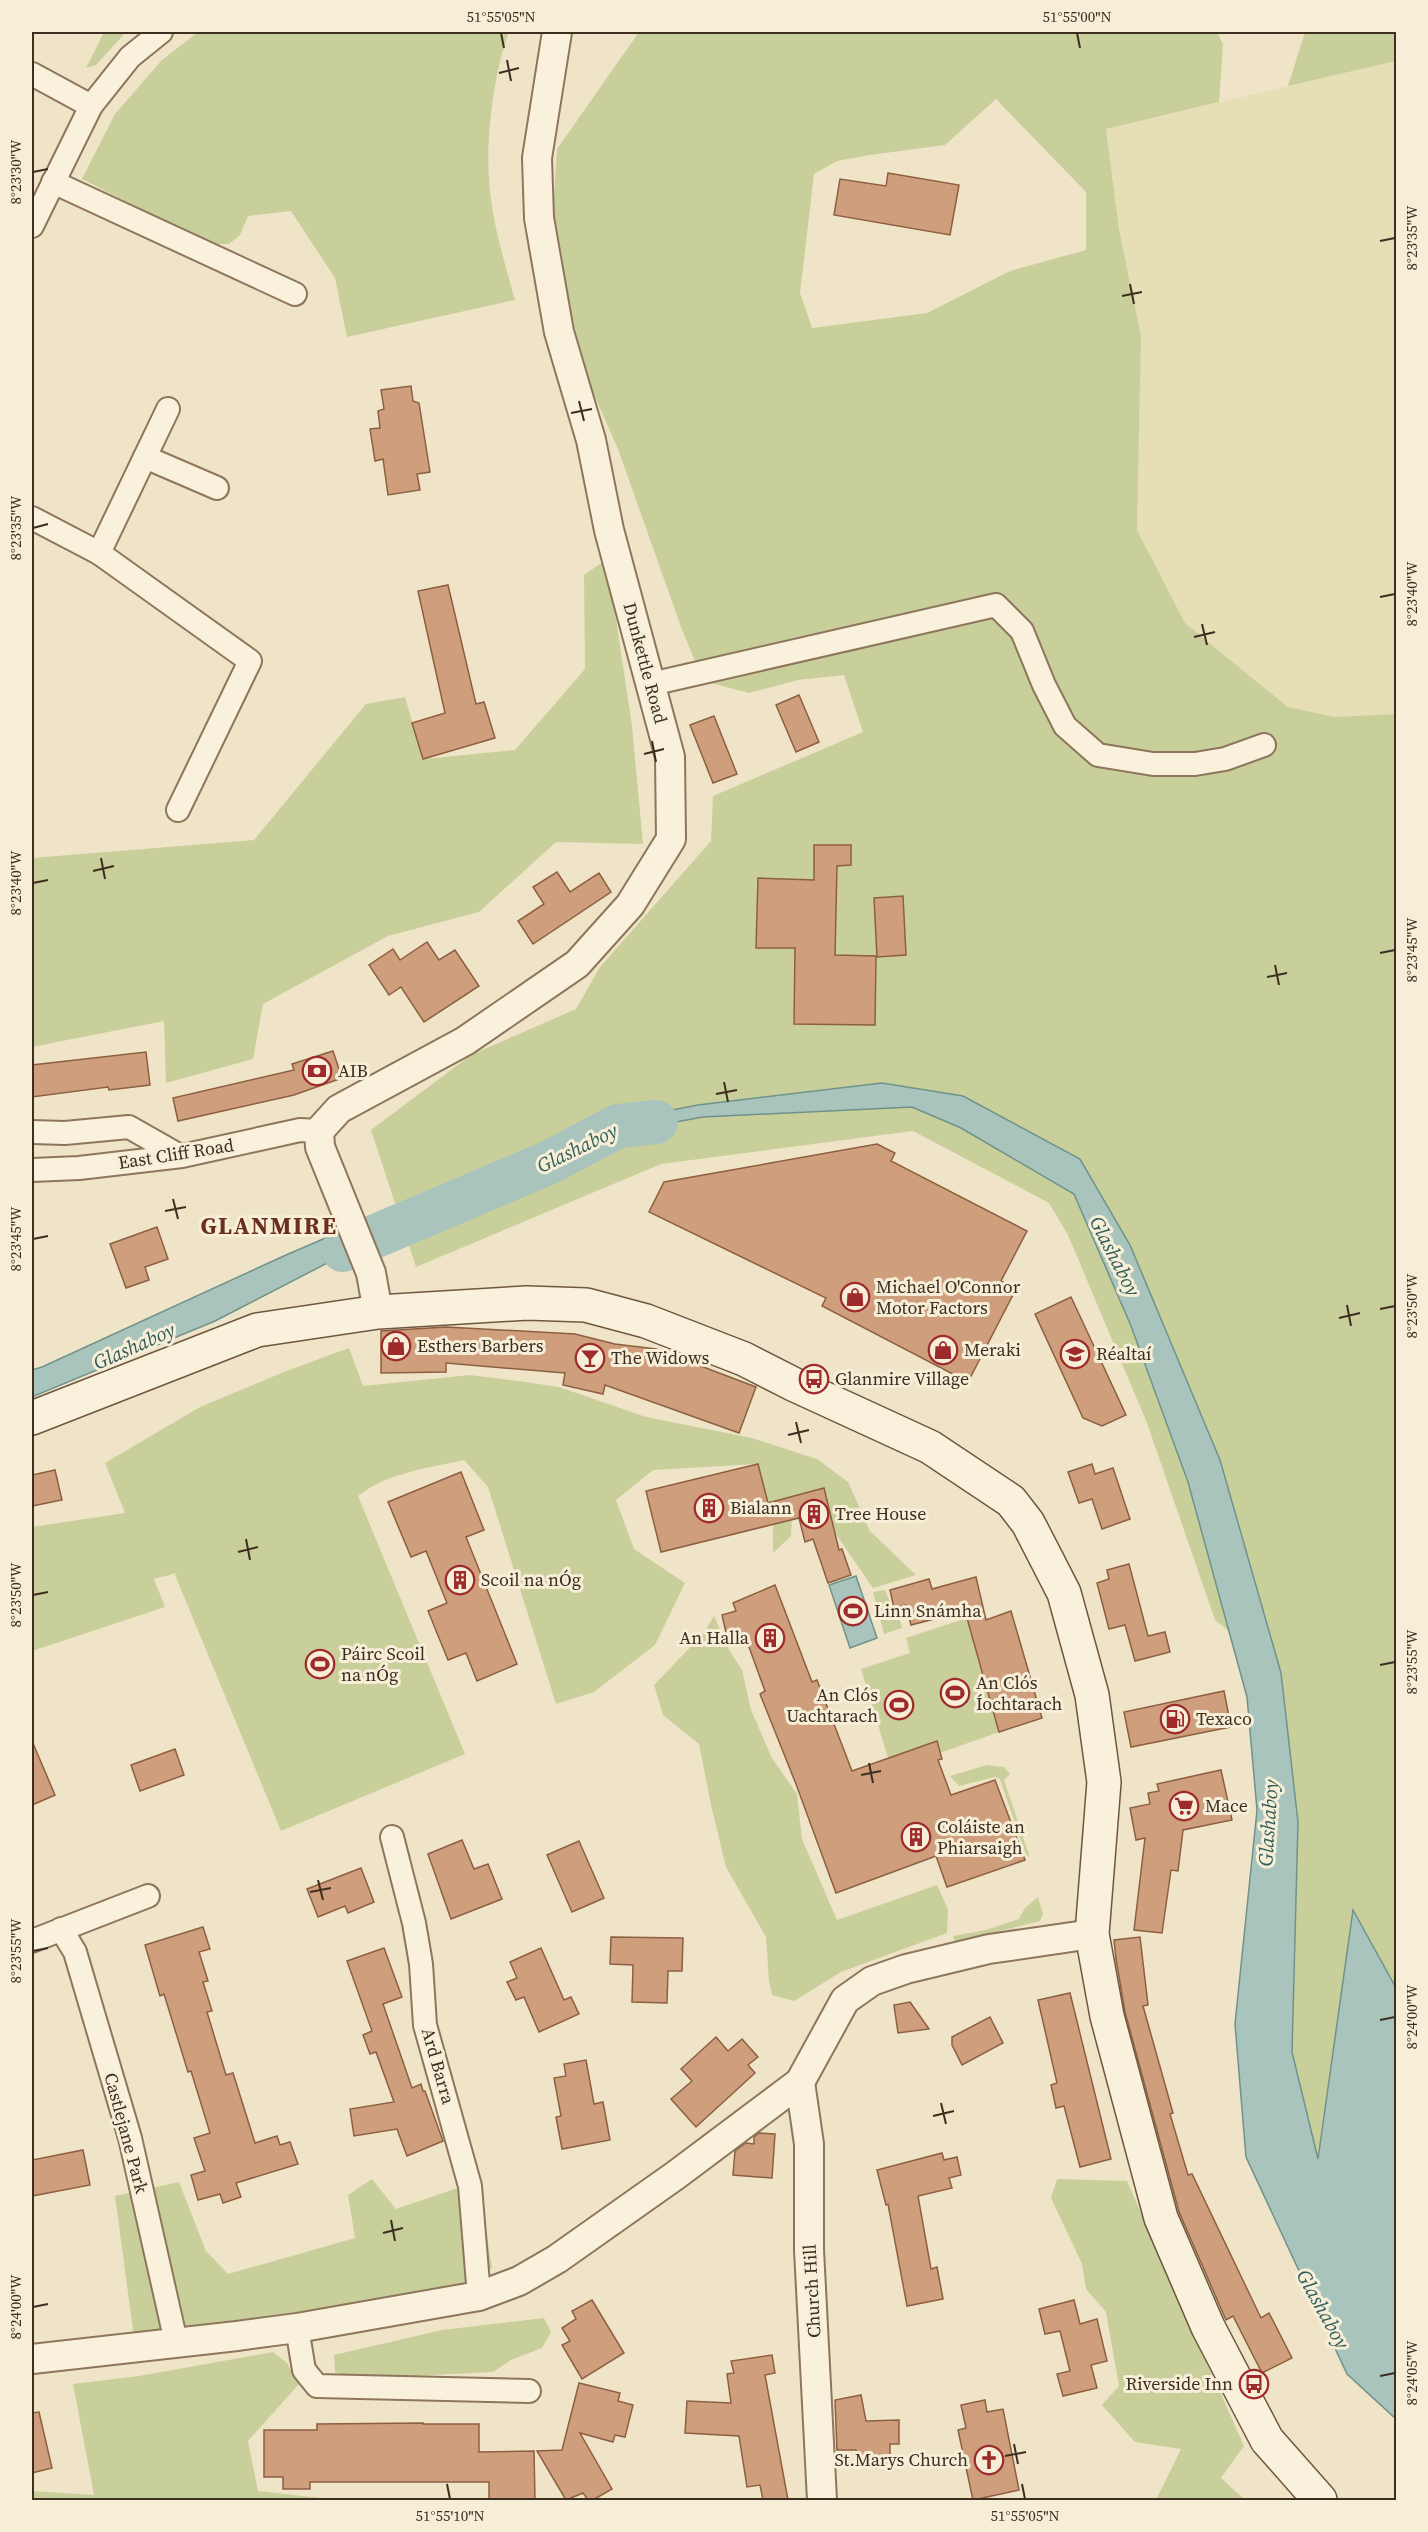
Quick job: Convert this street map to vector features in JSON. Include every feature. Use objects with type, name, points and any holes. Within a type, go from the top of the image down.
[{"type":"main road","points":[[32,1418],[257,1330],[378,1312],[527,1303],[586,1305],[646,1322],[744,1359],[786,1381],[930,1447],[1011,1502],[1028,1523],[1064,1593],[1092,1695],[1104,1782],[1092,1934],[1107,2016],[1161,2218],[1208,2327],[1267,2439],[1320,2500]]},
{"type":"street","points":[[32,226],[91,106],[130,57],[160,32]]},
{"type":"street","name":"Dunkettle Road","points":[[320,1139],[339,1109],[465,1041],[577,964],[630,905],[671,838],[670,757],[609,530],[591,440],[559,332],[539,218],[537,158],[557,32]]},
{"type":"street","points":[[32,74],[91,106]]},
{"type":"street","points":[[53,182],[295,294]]},
{"type":"street","points":[[99,553],[168,409]]},
{"type":"street","points":[[145,457],[217,488]]},
{"type":"street","points":[[32,518],[99,553],[250,661],[178,810]]},
{"type":"street","points":[[651,684],[996,605],[1022,631],[1044,685],[1065,726],[1098,755],[1153,764],[1195,764],[1225,759],[1264,745]]},
{"type":"street","points":[[32,1132],[65,1133],[129,1127],[180,1156]]},
{"type":"street","name":"East Cliff Road","points":[[32,1170],[79,1168],[180,1156],[300,1130],[320,1139]]},
{"type":"street","points":[[320,1139],[371,1273],[378,1312]]},
{"type":"street","name":"Ard Barra","points":[[392,1837],[420,1954],[425,2025],[470,2186],[480,2296]]},
{"type":"street","points":[[32,1941],[148,1896]]},
{"type":"street","name":"Castlejane Park","points":[[61,1929],[75,1952],[130,2138],[176,2342]]},
{"type":"street","points":[[32,2359],[297,2328],[480,2296],[519,2281],[557,2259],[676,2175],[800,2082],[845,2000],[872,1981],[906,1969],[989,1949],[1092,1934]]},
{"type":"street","name":"Church Hill","points":[[800,2082],[809,2144],[809,2250],[822,2500]]},
{"type":"street","points":[[297,2328],[304,2370],[317,2386],[530,2391]]},
{"type":"shaded area","points":[[1396,61],[1396,714],[1335,717],[1289,707],[1185,623],[1137,530],[1141,337],[1119,229],[1106,129]]},
{"type":"green space","points":[[104,32],[126,32],[96,65],[86,68]]},
{"type":"green space","points":[[198,32],[509,32],[495,84],[488,161],[495,224],[515,300],[347,337],[335,278],[291,211],[248,216],[240,235],[229,244],[217,244],[186,232],[82,179],[115,114],[162,60]]},
{"type":"green space","points":[[639,32],[1217,32],[1223,44],[1219,102],[1106,129],[1119,229],[1141,337],[1137,530],[1185,623],[1288,707],[1335,717],[1396,714],[1396,1987],[1353,1911],[1318,2161],[1292,2052],[1298,1822],[1281,1673],[1215,1620],[1147,1423],[1068,1235],[1049,1203],[913,1131],[661,1164],[416,1267],[371,1130],[471,1055],[576,1009],[600,967],[711,841],[713,796],[863,732],[844,675],[798,680],[749,693],[703,681],[681,627],[618,449],[562,323],[552,232],[557,149]],"holes":[[[996,99],[1086,192],[1086,250],[1010,271],[927,313],[812,328],[800,293],[814,174],[837,161],[945,145]]]},
{"type":"green space","points":[[1305,32],[1396,32],[1396,61],[1288,86]]},
{"type":"green space","points":[[607,559],[632,726],[643,844],[556,842],[479,912],[388,936],[263,1004],[253,1059],[166,1083],[164,1021],[32,1047],[32,858],[254,840],[366,704],[405,697],[423,759],[515,750],[585,669],[584,575]]},
{"type":"green space","points":[[349,1348],[363,1386],[470,1375],[559,1387],[646,1417],[752,1438],[817,1459],[848,1482],[870,1531],[916,1575],[873,1588],[835,1533],[823,1488],[793,1496],[791,1536],[773,1553],[773,1524],[758,1464],[653,1470],[616,1500],[634,1549],[685,1583],[655,1645],[594,1692],[556,1704],[488,1487],[464,1460],[408,1472],[382,1482],[358,1496],[465,1754],[281,1831],[175,1575],[177,1573],[154,1579],[165,1607],[32,1651],[32,1527],[125,1513],[105,1463],[200,1407]]},
{"type":"green space","points":[[885,1590],[893,1610],[897,1610],[902,1628],[884,1634],[873,1592]]},
{"type":"green space","points":[[714,1616],[729,1650],[742,1670],[751,1710],[772,1758],[797,1794],[802,1839],[837,1920],[937,1885],[948,1909],[947,1933],[841,1972],[794,2001],[772,1995],[766,1937],[726,1867],[699,1744],[663,1715],[654,1685],[703,1634]]},
{"type":"green space","name":"An Clós Íochtarach","points":[[967,1618],[999,1732],[940,1753],[936,1741],[888,1758],[861,1669],[910,1653],[906,1638]]},
{"type":"green space","points":[[987,1765],[1004,1767],[1010,1774],[1004,1780],[1030,1858],[1025,1852],[1000,1779],[995,1777],[959,1786],[950,1776]]},
{"type":"green space","points":[[1038,1897],[1043,1914],[1040,1921],[955,1942],[953,1936],[986,1930],[1019,1919],[1025,1908]]},
{"type":"green space","points":[[372,2179],[396,2209],[478,2181],[492,2268],[452,2290],[311,2317],[134,2337],[115,2196],[179,2182],[206,2251],[228,2274],[355,2238],[348,2195]]},
{"type":"green space","points":[[1057,2179],[1127,2181],[1244,2446],[1221,2478],[1245,2500],[1156,2500],[1181,2449],[1135,2442],[1102,2405],[1119,2386],[1106,2312],[1086,2289],[1082,2264],[1051,2198]]},
{"type":"green space","points":[[544,2318],[551,2332],[542,2348],[511,2360],[493,2372],[352,2379],[335,2372],[334,2355],[442,2330]]},
{"type":"green space","points":[[273,2352],[287,2363],[299,2384],[248,2441],[258,2491],[339,2500],[32,2500],[32,2491],[94,2495],[73,2384],[139,2376]]},
{"type":"water","points":[[882,1083],[963,1096],[1080,1159],[1130,1245],[1220,1460],[1281,1673],[1298,1822],[1292,2052],[1318,2159],[1353,1910],[1396,1988],[1396,2419],[1347,2374],[1246,2157],[1235,2024],[1257,1810],[1247,1697],[1188,1482],[1131,1326],[1074,1194],[961,1128],[912,1107],[703,1117],[599,1136],[399,1226],[215,1321],[32,1397],[32,1370],[286,1255],[595,1125],[698,1105]]},
{"type":"water","name":"Linn Snámha","points":[[856,1576],[877,1638],[850,1648],[829,1585]]},
{"type":"building","points":[[888,173],[959,185],[950,235],[834,215],[840,179],[886,186]]},
{"type":"building","points":[[411,386],[413,401],[419,403],[430,472],[417,474],[420,490],[388,495],[383,459],[375,461],[370,429],[380,428],[378,411],[384,409],[381,390]]},
{"type":"building","points":[[448,585],[476,704],[484,702],[495,738],[423,759],[412,723],[445,713],[418,591]]},
{"type":"building","points":[[799,695],[819,742],[796,752],[776,705]]},
{"type":"building","points":[[714,716],[737,774],[713,783],[690,725]]},
{"type":"building","points":[[814,845],[851,845],[851,865],[837,866],[835,955],[876,956],[875,1025],[794,1024],[795,948],[756,948],[758,878],[814,880]]},
{"type":"building","points":[[557,872],[570,892],[599,873],[611,892],[533,944],[518,921],[544,904],[533,887]]},
{"type":"building","points":[[903,896],[906,955],[877,957],[874,898]]},
{"type":"building","points":[[427,942],[439,960],[455,950],[479,986],[424,1022],[401,987],[389,995],[369,965],[393,949],[400,960]]},
{"type":"building","points":[[333,1051],[342,1078],[294,1095],[178,1121],[173,1098],[294,1070],[292,1064]]},
{"type":"building","points":[[146,1052],[150,1085],[109,1090],[108,1087],[32,1097],[32,1065]]},
{"type":"building","points":[[877,1144],[895,1153],[891,1161],[1027,1231],[1001,1281],[1016,1289],[968,1382],[822,1306],[826,1298],[649,1212],[664,1182]]},
{"type":"building","points":[[157,1227],[168,1259],[145,1267],[149,1280],[126,1288],[110,1244]]},
{"type":"building","points":[[1071,1297],[1126,1415],[1102,1426],[1083,1418],[1035,1314]]},
{"type":"building","points":[[446,1327],[575,1334],[615,1344],[656,1349],[756,1387],[739,1433],[605,1385],[603,1394],[563,1385],[565,1373],[446,1363],[446,1372],[381,1373],[381,1331]]},
{"type":"building","name":"Bialann","points":[[758,1464],[768,1503],[824,1488],[839,1550],[842,1549],[851,1575],[828,1583],[813,1539],[805,1542],[799,1518],[661,1552],[646,1491]]},
{"type":"building","points":[[1092,1464],[1095,1474],[1113,1468],[1130,1519],[1102,1529],[1092,1499],[1079,1503],[1068,1472]]},
{"type":"building","points":[[55,1470],[62,1500],[32,1506],[32,1475]]},
{"type":"building","name":"Scoil na nÓg","points":[[461,1472],[484,1530],[466,1537],[517,1664],[477,1681],[466,1653],[448,1660],[428,1611],[447,1603],[426,1551],[411,1557],[388,1502]]},
{"type":"building","points":[[1129,1564],[1148,1636],[1165,1632],[1170,1652],[1135,1661],[1125,1625],[1109,1629],[1097,1583],[1109,1579],[1107,1570]]},
{"type":"building","points":[[976,1577],[986,1620],[1011,1611],[1042,1718],[999,1732],[965,1611],[911,1625],[906,1605],[894,1608],[890,1590],[929,1579],[932,1589]]},
{"type":"building","points":[[775,1585],[812,1682],[817,1680],[852,1771],[937,1741],[942,1759],[938,1760],[951,1795],[995,1780],[1025,1860],[947,1887],[936,1856],[836,1893],[760,1694],[765,1691],[745,1636],[728,1641],[722,1615],[736,1611],[733,1603]]},
{"type":"building","points":[[1224,1691],[1231,1727],[1131,1747],[1124,1712]]},
{"type":"building","points":[[32,1741],[55,1795],[32,1805]]},
{"type":"building","points":[[175,1749],[184,1775],[140,1791],[131,1765]]},
{"type":"building","points":[[1221,1770],[1232,1820],[1183,1830],[1178,1871],[1171,1870],[1162,1933],[1134,1930],[1145,1838],[1136,1840],[1130,1808],[1150,1804],[1148,1793],[1159,1791],[1157,1784]]},
{"type":"building","points":[[462,1840],[474,1869],[488,1864],[502,1899],[451,1919],[428,1854]]},
{"type":"building","points":[[579,1841],[604,1898],[572,1912],[547,1855]]},
{"type":"building","points":[[361,1868],[374,1902],[348,1913],[345,1906],[318,1917],[307,1889]]},
{"type":"building","points":[[203,1927],[210,1949],[199,1952],[208,1981],[203,1982],[212,2011],[207,2012],[226,2075],[233,2073],[255,2143],[277,2136],[280,2145],[290,2142],[298,2164],[236,2183],[241,2197],[223,2203],[220,2194],[198,2200],[191,2175],[205,2171],[194,2138],[210,2133],[164,1994],[160,1996],[145,1945]]},
{"type":"building","points":[[611,1937],[683,1938],[682,1971],[668,1971],[667,2003],[632,2002],[633,1965],[610,1964]]},
{"type":"building","points":[[1140,1937],[1148,2005],[1143,2006],[1188,2175],[1192,2174],[1261,2318],[1269,2313],[1292,2358],[1262,2373],[1233,2316],[1226,2320],[1179,2212],[1125,2012],[1116,1959],[1114,1940]]},
{"type":"building","points":[[384,1948],[402,1997],[383,2004],[412,2088],[421,2084],[443,2141],[407,2156],[397,2129],[354,2136],[350,2109],[394,2102],[376,2052],[370,2054],[363,2035],[372,2031],[347,1961]]},
{"type":"building","points":[[541,1948],[564,2000],[571,1997],[579,2014],[539,2032],[524,1997],[516,2000],[507,1982],[517,1978],[510,1962]]},
{"type":"building","points":[[1070,1993],[1111,2159],[1080,2167],[1064,2106],[1056,2108],[1051,2085],[1057,2083],[1038,2000]]},
{"type":"building","points":[[910,2002],[929,2029],[898,2033],[894,2005]]},
{"type":"building","points":[[990,2017],[1003,2043],[962,2065],[952,2045],[952,2037]]},
{"type":"building","points":[[716,2037],[728,2051],[742,2039],[758,2057],[748,2065],[755,2073],[696,2127],[671,2099],[692,2081],[681,2069]]},
{"type":"building","points":[[586,2060],[594,2104],[603,2102],[610,2140],[562,2149],[556,2117],[561,2116],[554,2078],[566,2076],[564,2064]]},
{"type":"building","points":[[759,2133],[775,2134],[772,2178],[733,2175],[735,2151],[746,2143],[754,2144],[754,2137]]},
{"type":"building","points":[[83,2150],[90,2185],[32,2196],[32,2160]]},
{"type":"building","points":[[942,2153],[944,2160],[957,2157],[961,2175],[949,2178],[952,2188],[918,2196],[931,2269],[937,2267],[943,2299],[907,2306],[888,2204],[886,2205],[877,2170]]},
{"type":"building","points":[[592,2300],[624,2353],[582,2379],[562,2345],[570,2341],[562,2328],[576,2319],[572,2311]]},
{"type":"building","points":[[1074,2300],[1080,2324],[1097,2319],[1107,2361],[1091,2365],[1097,2388],[1063,2396],[1057,2374],[1070,2371],[1060,2331],[1045,2334],[1039,2309]]},
{"type":"building","points":[[772,2355],[775,2373],[765,2375],[788,2500],[763,2500],[760,2485],[747,2487],[739,2436],[685,2433],[687,2401],[731,2403],[727,2374],[734,2373],[731,2361]]},
{"type":"building","points":[[579,2383],[620,2393],[618,2401],[633,2405],[625,2437],[615,2435],[613,2442],[580,2433],[612,2489],[593,2500],[588,2500],[583,2493],[566,2500],[537,2451],[562,2450]]},
{"type":"building","points":[[861,2395],[866,2421],[899,2420],[899,2444],[890,2444],[890,2468],[856,2468],[856,2450],[837,2450],[835,2400]]},
{"type":"building","name":"St.Marys Church","points":[[985,2400],[987,2412],[1003,2409],[1019,2490],[973,2500],[958,2430],[966,2428],[961,2405]]},
{"type":"building","points":[[39,2412],[52,2468],[32,2473],[32,2413]]},
{"type":"building","points":[[317,2424],[479,2424],[479,2452],[534,2451],[535,2500],[489,2499],[489,2482],[310,2482],[310,2489],[283,2489],[283,2477],[264,2477],[264,2430],[317,2430]]},
{"type":"waterway","name":"Glashaboy","points":[[343,1250],[550,1162],[618,1126],[656,1122]]},
{"type":"place","name":"AIB","points":[[317,1071]]},
{"type":"place","name":"Michael O'Connor Motor Factors","points":[[855,1297]]},
{"type":"place","name":"Esthers Barbers","points":[[396,1346]]},
{"type":"place","name":"Meraki","points":[[943,1350]]},
{"type":"place","name":"Réaltaí","points":[[1075,1354]]},
{"type":"place","name":"The Widows","points":[[590,1358]]},
{"type":"place","name":"Glanmire Village","points":[[814,1379]]},
{"type":"place","name":"Bialann","points":[[709,1508]]},
{"type":"place","name":"Tree House","points":[[814,1514]]},
{"type":"place","name":"Scoil na nÓg","points":[[460,1580]]},
{"type":"place","name":"Linn Snámha","points":[[853,1611]]},
{"type":"place","name":"An Halla","points":[[770,1638]]},
{"type":"place","name":"Páirc Scoil na nÓg","points":[[320,1664]]},
{"type":"place","name":"An Clós Íochtarach","points":[[955,1693]]},
{"type":"place","name":"An Clós Uachtarach","points":[[899,1705]]},
{"type":"place","name":"Texaco","points":[[1175,1719]]},
{"type":"place","name":"Mace","points":[[1184,1806]]},
{"type":"place","name":"Coláiste an Phiarsaigh","points":[[916,1837]]},
{"type":"place","name":"Riverside Inn","points":[[1254,2384]]},
{"type":"place","name":"St.Marys Church","points":[[989,2460]]},
{"type":"district","name":"GLANMIRE","points":[[269,1226]]}]
